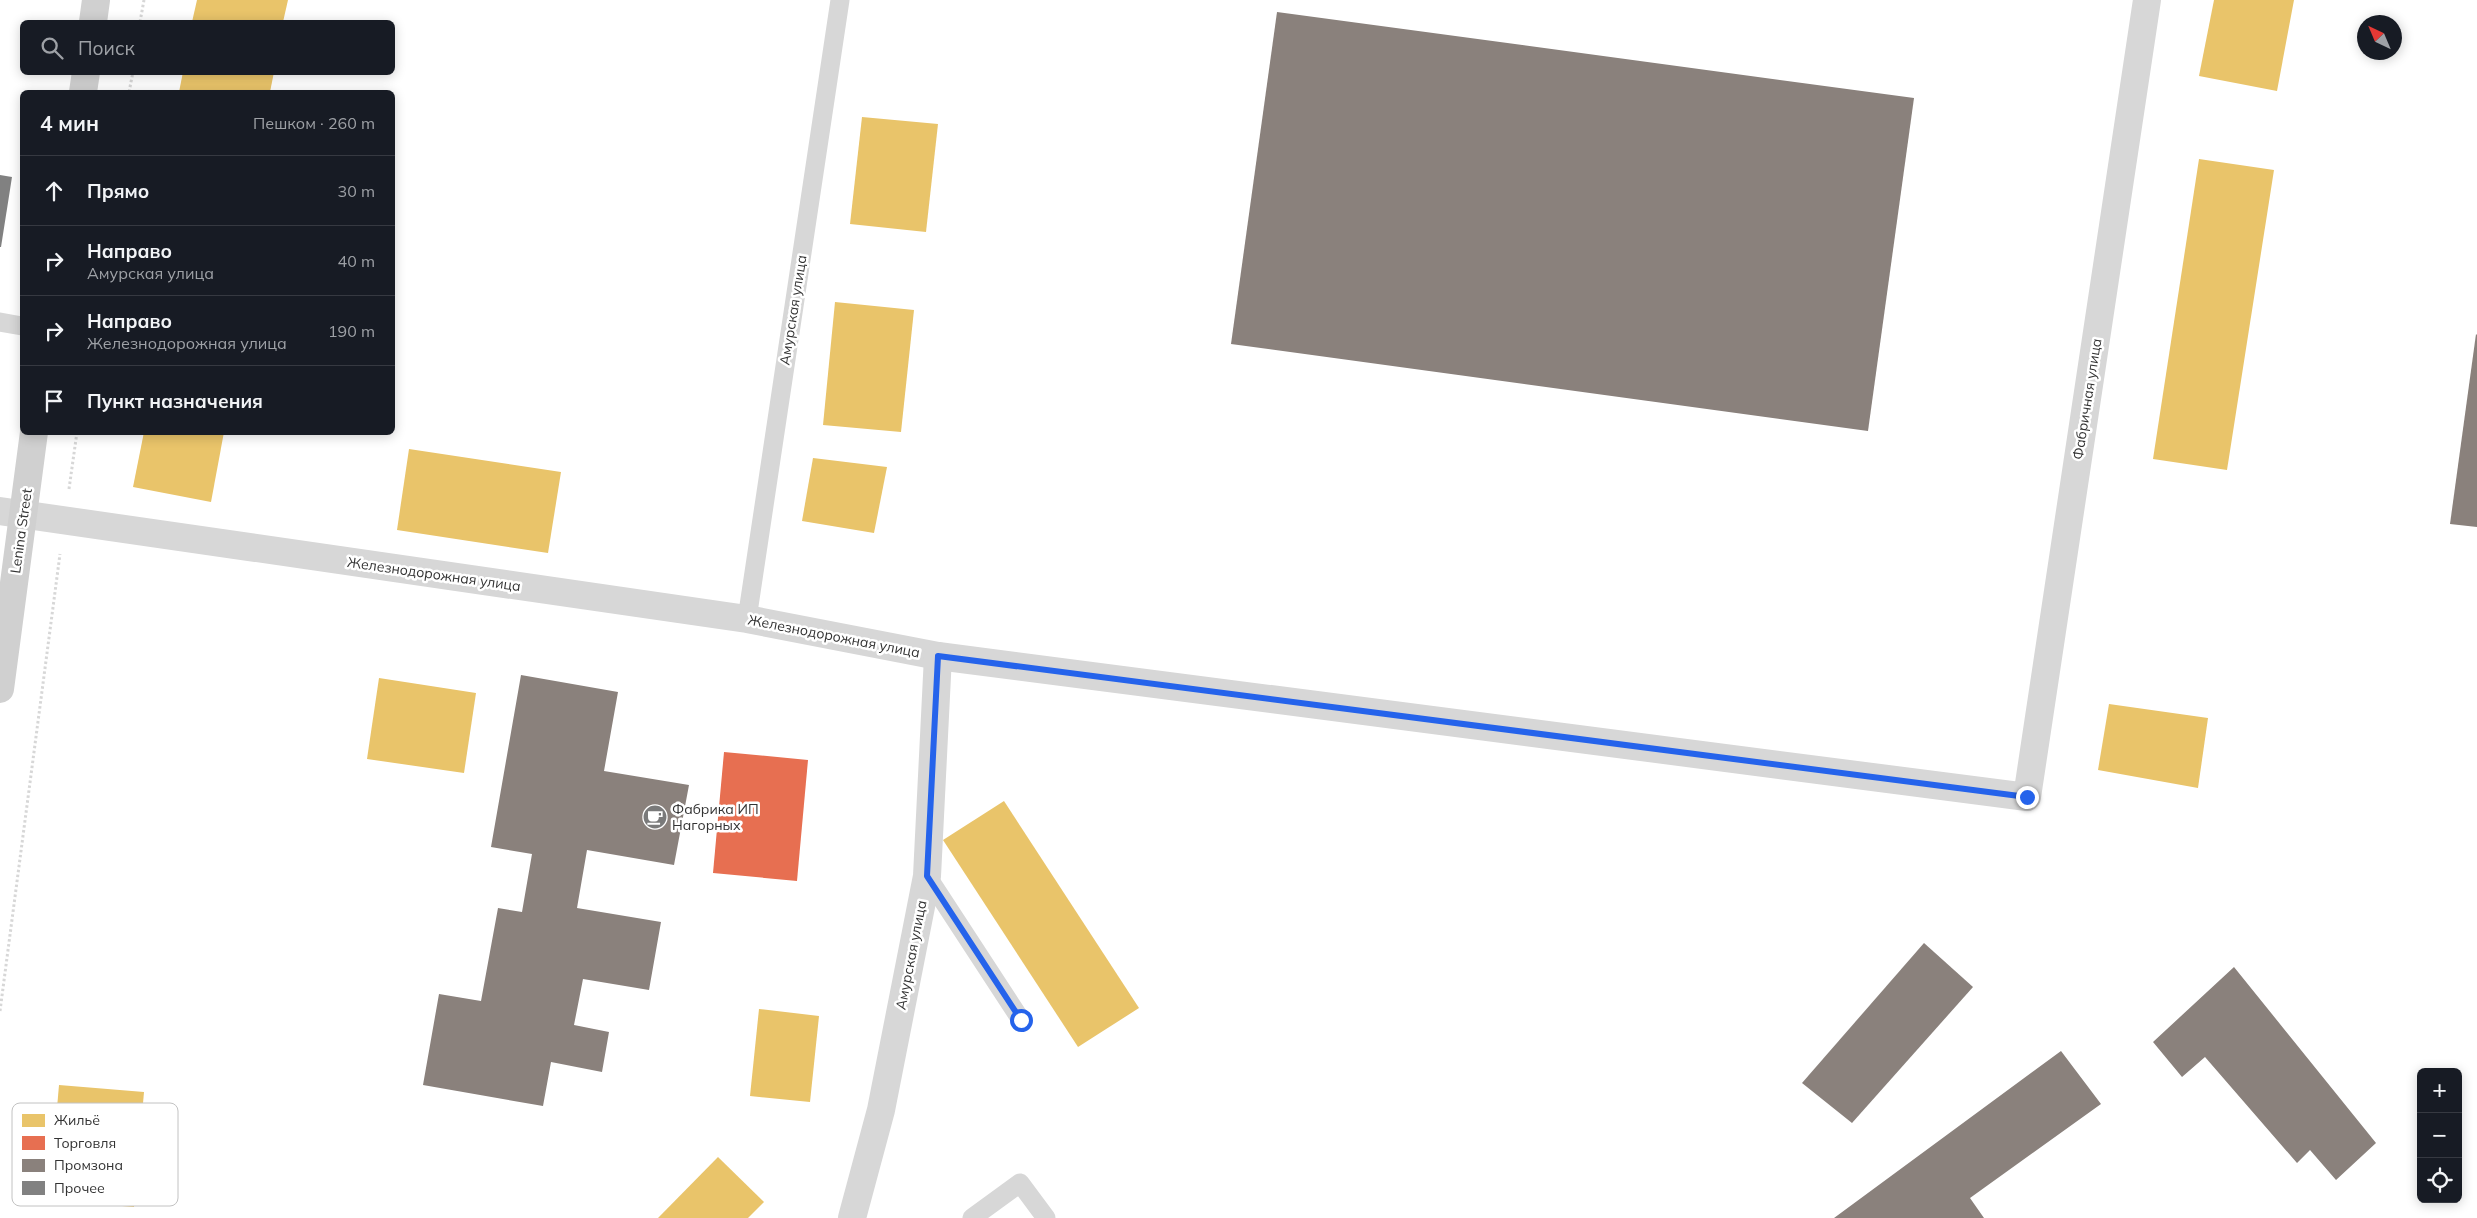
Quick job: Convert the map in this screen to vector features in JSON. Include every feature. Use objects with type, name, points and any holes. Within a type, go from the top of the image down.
[{"type":"main road","points":[[93,20],[96,0]]},
{"type":"main road","points":[[83,90],[86,75]]},
{"type":"main road","name":"Lenina Street","points":[[0,689],[11,513],[33,435]]},
{"type":"street","name":"Фабричная улица","points":[[2027,797],[2147,0]]},
{"type":"street","name":"Железнодорожная улица","points":[[11,513],[747,619],[938,656],[2027,797]]},
{"type":"street","name":"Амурская улица","points":[[852,1218],[881,1110],[927,876],[938,656]]},
{"type":"lane","name":"Амурская улица","points":[[747,619],[840,0]]},
{"type":"lane","points":[[0,322],[20,326]]},
{"type":"lane","points":[[927,876],[1021,1020]]},
{"type":"lane","points":[[972,1218],[1020,1183],[1046,1218]]},
{"type":"path","points":[[140,20],[144,0]]},
{"type":"path","points":[[130,90],[132,75]]},
{"type":"path","points":[[0,1012],[64,520],[78,435]]},
{"type":"building: Жильё","points":[[197,0],[288,0],[283,20],[192,20]]},
{"type":"building: Жильё","points":[[2214,0],[2294,0],[2277,91],[2199,76]]},
{"type":"building: Жильё","points":[[182,75],[273,75],[270,90],[179,90]]},
{"type":"building: Жильё","points":[[862,117],[938,124],[926,232],[850,224]]},
{"type":"building: Жильё","points":[[2199,159],[2274,170],[2227,470],[2153,459]]},
{"type":"building: Жильё","points":[[835,302],[914,310],[901,432],[823,425]]},
{"type":"building: Жильё","points":[[143,435],[223,435],[211,502],[133,487]]},
{"type":"building: Жильё","points":[[409,449],[561,472],[548,553],[397,530]]},
{"type":"building: Жильё","points":[[813,458],[887,467],[874,533],[802,521]]},
{"type":"building: Жильё","points":[[379,678],[476,693],[464,773],[367,759]]},
{"type":"building: Жильё","points":[[2109,704],[2208,718],[2198,788],[2098,770]]},
{"type":"building: Жильё","points":[[1004,801],[1139,1008],[1078,1047],[943,840]]},
{"type":"building: Жильё","points":[[759,1009],[819,1016],[810,1102],[750,1096]]},
{"type":"building: Жильё","points":[[59,1085],[144,1092],[143,1103],[57,1103]]},
{"type":"building: Жильё","points":[[718,1157],[764,1202],[748,1218],[658,1218]]},
{"type":"building: Торговля","points":[[724,752],[808,760],[797,881],[713,873]]},
{"type":"building: Промзона","points":[[1277,12],[1914,98],[1868,431],[1231,344]]},
{"type":"building: Промзона","points":[[2477,335],[2477,527],[2450,524]]},
{"type":"building: Промзона","points":[[521,675],[618,692],[604,771],[689,785],[674,865],[587,850],[577,908],[661,922],[649,990],[583,979],[574,1025],[609,1032],[602,1072],[551,1062],[543,1106],[423,1085],[439,994],[481,1001],[498,908],[522,912],[532,854],[491,847]]},
{"type":"building: Промзона","points":[[1924,943],[1973,987],[1852,1123],[1802,1083]]},
{"type":"building: Промзона","points":[[2234,967],[2376,1143],[2336,1180],[2310,1150],[2297,1163],[2205,1057],[2182,1077],[2153,1042]]},
{"type":"building: Промзона","points":[[2061,1051],[2101,1104],[1970,1198],[1984,1218],[1834,1218]]},
{"type":"building: Прочее","points":[[0,175],[12,177],[1,247],[0,247]]},
{"type":"place","name":"Фабрика ИП Нагорных","points":[[655,817]]},
{"type":"route","points":[[1021,1020],[927,876],[938,656],[2027,797]]}]
